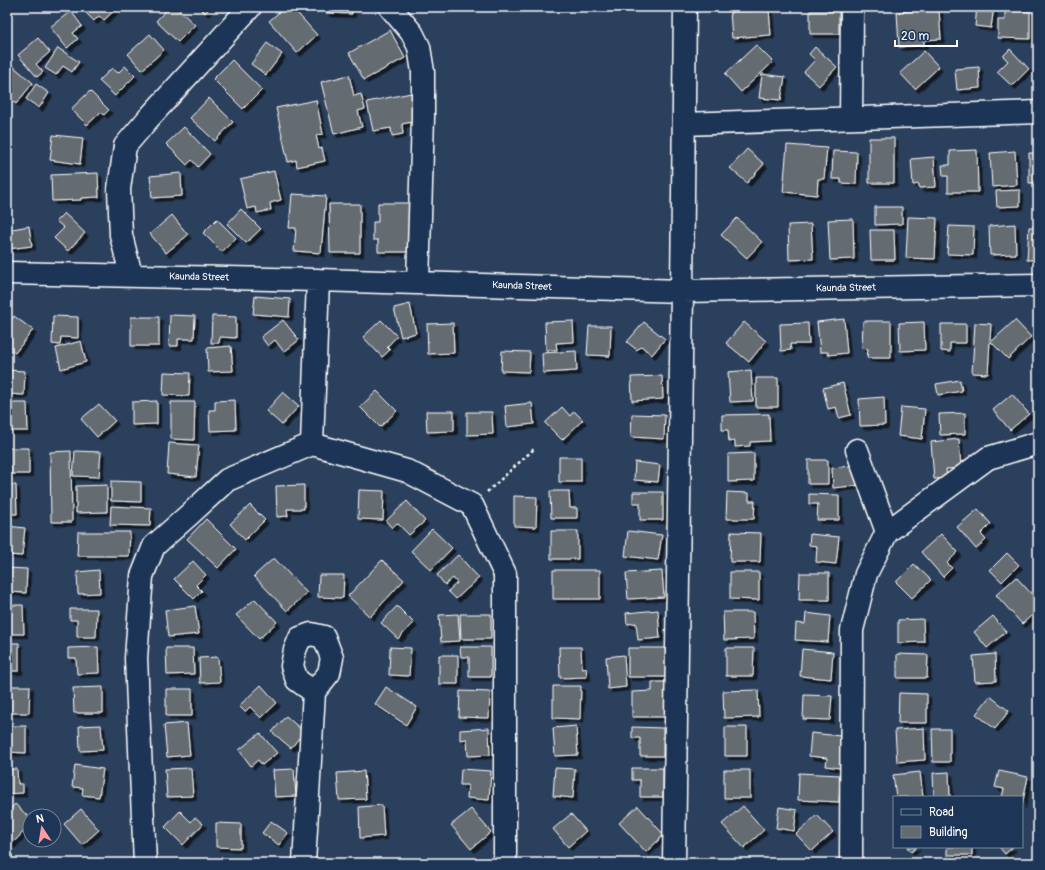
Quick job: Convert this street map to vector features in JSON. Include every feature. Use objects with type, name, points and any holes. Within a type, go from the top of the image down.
[{"type":"street","points":[[131,275],[121,235],[119,189],[125,146],[153,113],[250,7]]},
{"type":"street","points":[[390,7],[412,32],[420,47],[423,72],[423,124],[418,283]]},
{"type":"street","points":[[674,863],[685,7]]},
{"type":"street","points":[[851,118],[852,7]]},
{"type":"street","points":[[684,124],[1038,112]]},
{"type":"street","name":"Kaunda Street","points":[[7,273],[131,275],[682,291],[1038,285]]},
{"type":"street","points":[[312,444],[318,280]]},
{"type":"street","points":[[851,863],[852,630],[866,574],[887,532],[988,458],[1038,443]]},
{"type":"street","points":[[145,863],[136,658],[142,576],[154,546],[227,480],[312,444],[407,471],[472,506],[505,574],[505,863]]},
{"type":"street","points":[[857,450],[887,532]]},
{"type":"street","points":[[304,863],[314,692]]},
{"type":"path","points":[[472,506],[535,448]]},
{"type":"building","points":[[80,7],[118,7],[104,20],[99,16],[94,21]]},
{"type":"building","points":[[169,7],[176,7],[195,25],[178,42],[156,21]]},
{"type":"building","points":[[199,7],[211,7],[205,13]]},
{"type":"building","points":[[285,7],[292,7],[317,35],[297,53],[269,21]]},
{"type":"building","points":[[326,7],[352,7],[352,14],[326,13]]},
{"type":"building","points":[[977,7],[994,7],[991,28],[975,26]]},
{"type":"building","points":[[769,9],[771,35],[732,38],[730,12]]},
{"type":"building","points":[[939,9],[941,39],[924,40],[924,45],[899,47],[897,12]]},
{"type":"building","points":[[71,11],[82,26],[73,33],[78,39],[67,48],[50,27]]},
{"type":"building","points":[[810,11],[839,11],[839,34],[810,34]]},
{"type":"building","points":[[1005,11],[1030,11],[1030,39],[998,38],[998,20],[1005,20]]},
{"type":"building","points":[[390,30],[405,58],[364,80],[349,53]]},
{"type":"building","points":[[150,34],[164,50],[142,70],[128,54]]},
{"type":"building","points":[[38,38],[50,52],[36,64],[43,72],[37,77],[18,55]]},
{"type":"building","points":[[267,43],[282,54],[266,75],[251,64]]},
{"type":"building","points":[[756,45],[773,62],[741,92],[725,74]]},
{"type":"building","points":[[815,47],[837,67],[819,86],[804,72],[815,60],[809,54]]},
{"type":"building","points":[[58,48],[79,62],[72,72],[63,66],[56,75],[45,68]]},
{"type":"building","points":[[1010,49],[1029,69],[1012,86],[997,72],[1008,61],[1003,56]]},
{"type":"building","points":[[924,51],[939,67],[915,89],[900,73]]},
{"type":"building","points":[[232,60],[262,90],[243,109],[213,79]]},
{"type":"building","points":[[7,61],[33,83],[16,104],[7,96]]},
{"type":"building","points":[[125,66],[135,76],[115,96],[99,81],[112,68],[118,73]]},
{"type":"building","points":[[979,67],[980,88],[957,90],[955,69]]},
{"type":"building","points":[[762,74],[785,77],[781,100],[759,98]]},
{"type":"building","points":[[349,75],[354,96],[361,94],[365,109],[358,111],[362,127],[334,134],[321,82]]},
{"type":"building","points":[[36,84],[49,93],[39,108],[26,99]]},
{"type":"building","points":[[90,91],[109,110],[104,115],[101,112],[87,125],[71,109]]},
{"type":"building","points":[[411,93],[417,121],[402,124],[403,134],[392,136],[391,128],[373,131],[367,102]]},
{"type":"building","points":[[209,98],[233,122],[215,141],[190,118]]},
{"type":"building","points":[[316,100],[323,134],[316,135],[319,149],[322,148],[325,161],[297,167],[296,160],[288,162],[276,108]]},
{"type":"building","points":[[184,127],[210,154],[198,167],[192,160],[187,165],[166,144]]},
{"type":"building","points":[[53,135],[83,138],[80,164],[50,160]]},
{"type":"building","points":[[869,138],[894,138],[894,183],[869,183]]},
{"type":"building","points":[[787,145],[827,148],[824,179],[818,179],[817,195],[783,192]]},
{"type":"building","points":[[747,149],[764,164],[747,183],[730,168]]},
{"type":"building","points":[[977,150],[978,192],[948,192],[948,176],[943,176],[942,165],[950,165],[950,151]]},
{"type":"building","points":[[833,151],[857,152],[856,184],[841,183],[841,179],[832,179]]},
{"type":"building","points":[[1015,151],[1017,185],[992,187],[990,153]]},
{"type":"building","points":[[1029,153],[1038,153],[1038,183],[1029,183]]},
{"type":"building","points":[[934,157],[936,187],[919,188],[919,184],[913,185],[911,159]]},
{"type":"building","points":[[274,171],[281,200],[270,203],[271,210],[257,213],[256,207],[247,209],[240,179]]},
{"type":"building","points":[[98,173],[99,197],[81,198],[81,200],[52,201],[51,175]]},
{"type":"building","points":[[181,173],[182,196],[152,198],[150,176]]},
{"type":"building","points":[[1020,190],[1020,206],[997,207],[996,191]]},
{"type":"building","points":[[292,194],[326,196],[321,253],[294,251],[296,228],[289,228]]},
{"type":"building","points":[[378,203],[412,203],[411,252],[378,252],[378,240],[373,240],[373,222],[378,222]]},
{"type":"building","points":[[329,204],[360,204],[360,253],[330,253]]},
{"type":"building","points":[[875,207],[902,207],[902,224],[875,225]]},
{"type":"building","points":[[241,209],[261,229],[246,243],[227,224]]},
{"type":"building","points":[[64,213],[85,233],[68,251],[54,238],[64,228],[56,221]]},
{"type":"building","points":[[172,215],[188,235],[166,253],[150,234]]},
{"type":"building","points":[[908,217],[937,218],[935,259],[906,258]]},
{"type":"building","points":[[737,218],[762,242],[747,258],[721,235]]},
{"type":"building","points":[[217,219],[236,238],[222,252],[203,233]]},
{"type":"building","points":[[853,219],[854,259],[830,260],[828,220]]},
{"type":"building","points":[[811,224],[813,259],[789,260],[788,225]]},
{"type":"building","points":[[1015,224],[1016,254],[990,255],[989,226]]},
{"type":"building","points":[[29,226],[32,246],[8,249],[7,230]]},
{"type":"building","points":[[949,226],[974,227],[973,255],[947,254]]},
{"type":"building","points":[[1029,227],[1038,227],[1038,260],[1027,260]]},
{"type":"building","points":[[870,230],[894,230],[895,260],[871,260]]},
{"type":"building","points":[[255,296],[290,299],[289,317],[253,314]]},
{"type":"building","points":[[410,304],[416,333],[401,337],[394,308]]},
{"type":"building","points":[[170,315],[195,316],[194,339],[178,339],[178,346],[169,346]]},
{"type":"building","points":[[14,316],[33,330],[15,353],[7,346],[7,325]]},
{"type":"building","points":[[53,316],[78,317],[78,338],[61,337],[60,345],[52,344]]},
{"type":"building","points":[[212,316],[236,317],[236,338],[220,337],[219,343],[211,343]]},
{"type":"building","points":[[131,317],[159,317],[159,346],[131,346]]},
{"type":"building","points":[[844,319],[847,353],[828,355],[828,352],[820,352],[817,322]]},
{"type":"building","points":[[283,320],[299,340],[284,352],[275,340],[268,346],[261,337]]},
{"type":"building","points":[[381,320],[397,336],[387,347],[390,350],[382,357],[363,337]]},
{"type":"building","points":[[1015,320],[1031,337],[1008,359],[991,342]]},
{"type":"building","points":[[573,321],[574,342],[556,343],[557,350],[546,350],[545,322]]},
{"type":"building","points":[[863,321],[891,321],[891,358],[867,358],[868,349],[862,348]]},
{"type":"building","points":[[644,322],[665,339],[652,355],[641,346],[637,350],[627,342]]},
{"type":"building","points":[[744,322],[766,341],[749,362],[726,343]]},
{"type":"building","points":[[924,322],[925,350],[900,351],[899,323]]},
{"type":"building","points":[[453,323],[454,353],[428,354],[427,324]]},
{"type":"building","points":[[808,323],[809,344],[790,344],[791,350],[781,351],[780,324]]},
{"type":"building","points":[[975,323],[991,324],[988,374],[972,373]]},
{"type":"building","points":[[941,324],[966,324],[966,343],[950,343],[950,352],[941,351]]},
{"type":"building","points":[[589,326],[611,326],[610,356],[587,355]]},
{"type":"building","points":[[81,341],[86,362],[61,369],[56,348]]},
{"type":"building","points":[[231,346],[233,371],[208,372],[207,348]]},
{"type":"building","points":[[502,351],[530,352],[529,372],[501,371]]},
{"type":"building","points":[[576,351],[577,371],[543,373],[542,353]]},
{"type":"building","points":[[7,370],[25,371],[24,395],[7,394]]},
{"type":"building","points":[[751,370],[753,401],[730,402],[728,372]]},
{"type":"building","points":[[164,372],[190,373],[189,396],[163,395]]},
{"type":"building","points":[[662,376],[663,399],[632,401],[631,377]]},
{"type":"building","points":[[756,378],[778,378],[778,407],[756,407]]},
{"type":"building","points":[[960,380],[962,391],[938,395],[936,384]]},
{"type":"building","points":[[843,383],[851,415],[839,418],[836,407],[828,409],[823,388]]},
{"type":"building","points":[[377,391],[397,411],[380,427],[360,407]]},
{"type":"building","points":[[283,392],[299,406],[282,425],[266,411]]},
{"type":"building","points":[[1012,394],[1029,414],[1010,430],[993,410]]},
{"type":"building","points":[[884,397],[885,425],[860,426],[859,399]]},
{"type":"building","points":[[235,400],[236,430],[210,431],[209,410],[215,410],[215,401]]},
{"type":"building","points":[[157,401],[157,424],[132,425],[132,402]]},
{"type":"building","points":[[171,402],[195,402],[194,440],[171,439]]},
{"type":"building","points":[[7,403],[27,403],[28,431],[7,431]]},
{"type":"building","points":[[532,403],[534,424],[507,427],[505,406]]},
{"type":"building","points":[[99,404],[115,421],[97,437],[81,419]]},
{"type":"building","points":[[562,407],[570,416],[574,411],[583,420],[562,440],[545,423]]},
{"type":"building","points":[[901,407],[925,409],[922,439],[898,436]]},
{"type":"building","points":[[426,411],[454,411],[454,431],[427,432]]},
{"type":"building","points":[[467,412],[492,412],[493,434],[467,435]]},
{"type":"building","points":[[965,413],[965,434],[940,435],[939,414]]},
{"type":"building","points":[[632,414],[665,415],[664,439],[631,437]]},
{"type":"building","points":[[769,414],[770,441],[750,442],[750,446],[735,447],[735,441],[729,442],[728,430],[722,430],[722,415]]},
{"type":"building","points":[[959,439],[961,468],[946,469],[947,478],[934,479],[931,442]]},
{"type":"building","points":[[169,443],[199,445],[196,477],[167,474]]},
{"type":"building","points":[[7,448],[29,448],[29,474],[7,474]]},
{"type":"building","points":[[71,451],[72,522],[51,522],[50,452]]},
{"type":"building","points":[[75,451],[101,452],[99,477],[73,476]]},
{"type":"building","points":[[754,453],[754,481],[728,482],[728,454]]},
{"type":"building","points":[[559,457],[581,457],[581,482],[559,482]]},
{"type":"building","points":[[808,460],[828,460],[828,484],[808,484]]},
{"type":"building","points":[[635,462],[660,465],[658,482],[634,480]]},
{"type":"building","points":[[859,465],[861,485],[833,488],[832,468]]},
{"type":"building","points":[[111,481],[141,482],[141,502],[111,501]]},
{"type":"building","points":[[7,485],[16,485],[17,514],[7,514]]},
{"type":"building","points":[[107,485],[107,512],[76,513],[76,486]]},
{"type":"building","points":[[304,485],[304,509],[287,509],[288,516],[277,517],[276,486]]},
{"type":"building","points":[[359,490],[384,491],[383,520],[358,519]]},
{"type":"building","points":[[550,491],[569,491],[570,508],[577,508],[577,518],[551,518]]},
{"type":"building","points":[[633,492],[663,492],[663,520],[640,520],[640,503],[633,503]]},
{"type":"building","points":[[727,492],[749,493],[749,501],[755,501],[754,519],[726,519]]},
{"type":"building","points":[[809,494],[839,495],[839,520],[817,520],[818,504],[809,504]]},
{"type":"building","points":[[514,496],[537,497],[536,527],[514,526]]},
{"type":"building","points":[[407,501],[425,521],[409,535],[397,523],[392,528],[386,521]]},
{"type":"building","points":[[250,505],[265,520],[245,540],[230,524]]},
{"type":"building","points":[[111,506],[151,508],[150,526],[110,525]]},
{"type":"building","points":[[978,509],[991,524],[981,534],[986,540],[976,549],[957,527]]},
{"type":"building","points":[[206,519],[236,549],[218,568],[187,539]]},
{"type":"building","points":[[7,526],[25,528],[22,556],[7,555]]},
{"type":"building","points":[[432,529],[452,548],[431,570],[411,551]]},
{"type":"building","points":[[551,531],[578,531],[578,559],[551,559]]},
{"type":"building","points":[[628,531],[662,535],[658,560],[625,556]]},
{"type":"building","points":[[78,532],[130,532],[129,556],[77,556]]},
{"type":"building","points":[[731,532],[761,533],[760,562],[730,562]]},
{"type":"building","points":[[810,534],[839,537],[836,564],[816,562],[817,546],[809,545]]},
{"type":"building","points":[[941,534],[958,552],[947,563],[952,568],[943,577],[921,552]]},
{"type":"building","points":[[1007,553],[1019,565],[1002,582],[990,570]]},
{"type":"building","points":[[458,555],[479,578],[456,599],[448,591],[457,583],[453,578],[445,585],[437,575]]},
{"type":"building","points":[[274,558],[307,593],[287,611],[254,576]]},
{"type":"building","points":[[382,560],[404,580],[370,617],[348,596]]},
{"type":"building","points":[[193,561],[206,575],[196,585],[202,591],[194,599],[174,579]]},
{"type":"building","points":[[914,564],[931,580],[912,598],[896,582]]},
{"type":"building","points":[[7,568],[27,569],[26,593],[7,592]]},
{"type":"building","points":[[99,570],[100,593],[78,594],[77,572]]},
{"type":"building","points":[[553,570],[600,570],[600,599],[553,599]]},
{"type":"building","points":[[662,571],[664,597],[628,599],[626,573]]},
{"type":"building","points":[[730,572],[759,572],[759,600],[730,599]]},
{"type":"building","points":[[800,573],[829,573],[829,600],[799,600]]},
{"type":"building","points":[[319,575],[344,575],[343,598],[318,597]]},
{"type":"building","points":[[1016,577],[1038,601],[1038,610],[1022,624],[996,595]]},
{"type":"building","points":[[255,599],[277,622],[259,639],[236,615]]},
{"type":"building","points":[[7,605],[23,605],[24,634],[7,634]]},
{"type":"building","points":[[195,606],[199,634],[168,637],[165,610]]},
{"type":"building","points":[[397,606],[414,623],[398,639],[381,623]]},
{"type":"building","points":[[70,609],[97,609],[96,637],[77,637],[77,620],[70,620]]},
{"type":"building","points":[[658,610],[660,638],[638,640],[636,623],[627,624],[626,613]]},
{"type":"building","points":[[723,612],[753,612],[754,639],[724,640]]},
{"type":"building","points":[[806,613],[830,616],[828,642],[795,640],[796,623],[805,624]]},
{"type":"building","points":[[458,614],[460,641],[441,642],[439,615]]},
{"type":"building","points":[[460,614],[491,614],[491,639],[461,639]]},
{"type":"building","points":[[993,616],[1006,632],[987,648],[974,632]]},
{"type":"building","points":[[923,619],[924,642],[898,643],[898,620]]},
{"type":"building","points":[[7,643],[19,643],[19,671],[7,671]]},
{"type":"building","points":[[98,647],[99,673],[77,674],[76,658],[68,658],[68,648]]},
{"type":"building","points":[[390,647],[411,648],[409,676],[389,675]]},
{"type":"building","points":[[460,647],[491,647],[491,677],[469,677],[469,657],[461,657]]},
{"type":"building","points":[[559,647],[581,647],[582,669],[586,668],[587,677],[560,678]]},
{"type":"building","points":[[166,648],[193,648],[194,674],[167,675]]},
{"type":"building","points":[[628,648],[671,648],[671,677],[628,677]]},
{"type":"building","points":[[726,648],[754,648],[753,676],[726,676]]},
{"type":"building","points":[[802,649],[833,652],[831,679],[800,676]]},
{"type":"building","points":[[897,654],[928,655],[927,678],[897,678]]},
{"type":"building","points":[[995,654],[996,681],[975,682],[973,656]]},
{"type":"building","points":[[439,655],[458,655],[458,684],[439,684]]},
{"type":"building","points":[[624,655],[626,687],[608,689],[606,657]]},
{"type":"building","points":[[218,657],[220,682],[200,683],[199,658]]},
{"type":"building","points":[[652,682],[666,682],[667,717],[632,717],[632,692],[652,691]]},
{"type":"building","points":[[261,685],[277,703],[261,718],[250,707],[245,712],[239,706]]},
{"type":"building","points":[[7,686],[30,686],[29,713],[7,713]]},
{"type":"building","points":[[553,686],[581,686],[580,719],[553,718]]},
{"type":"building","points":[[103,687],[103,713],[74,713],[73,688]]},
{"type":"building","points":[[386,687],[417,707],[406,725],[375,704]]},
{"type":"building","points":[[166,689],[192,689],[192,716],[166,716]]},
{"type":"building","points":[[758,690],[759,717],[724,718],[723,691]]},
{"type":"building","points":[[460,691],[490,692],[489,718],[459,717]]},
{"type":"building","points":[[899,693],[927,694],[927,723],[898,723]]},
{"type":"building","points":[[804,695],[832,696],[830,720],[803,719]]},
{"type":"building","points":[[990,696],[1009,711],[995,729],[976,714]]},
{"type":"building","points":[[286,716],[304,732],[291,748],[272,732]]},
{"type":"building","points":[[187,723],[190,755],[167,757],[164,725]]},
{"type":"building","points":[[101,725],[103,750],[80,751],[79,726]]},
{"type":"building","points":[[7,726],[26,726],[26,753],[7,752]]},
{"type":"building","points":[[576,726],[578,755],[555,756],[553,728]]},
{"type":"building","points":[[632,727],[663,728],[663,756],[640,756],[640,738],[632,738]]},
{"type":"building","points":[[725,727],[747,727],[747,756],[725,756]]},
{"type":"building","points":[[489,728],[490,755],[468,756],[467,739],[460,740],[460,730]]},
{"type":"building","points":[[924,728],[925,760],[897,762],[895,730]]},
{"type":"building","points":[[932,729],[950,729],[950,762],[933,762]]},
{"type":"building","points":[[260,733],[277,753],[262,765],[258,760],[251,766],[239,750]]},
{"type":"building","points":[[811,733],[850,737],[846,769],[826,766],[827,758],[809,756]]},
{"type":"building","points":[[75,765],[103,769],[99,797],[82,795],[83,788],[72,787]]},
{"type":"building","points":[[191,768],[193,796],[167,797],[165,769]]},
{"type":"building","points":[[555,768],[575,769],[573,798],[553,796]]},
{"type":"building","points":[[632,768],[663,768],[663,797],[640,797],[640,780],[632,780]]},
{"type":"building","points":[[7,769],[17,769],[18,784],[23,784],[23,793],[7,794]]},
{"type":"building","points":[[294,769],[296,796],[275,797],[273,770]]},
{"type":"building","points":[[461,769],[491,771],[489,800],[467,798],[468,785],[460,785]]},
{"type":"building","points":[[724,770],[750,770],[750,798],[724,798]]},
{"type":"building","points":[[364,771],[366,799],[339,800],[337,773]]},
{"type":"building","points":[[999,771],[1028,777],[1023,800],[1023,796],[1002,796],[1004,789],[995,787]]},
{"type":"building","points":[[920,772],[923,796],[896,796],[893,775]]},
{"type":"building","points":[[949,772],[950,796],[934,796],[933,773]]},
{"type":"building","points":[[799,773],[840,775],[839,802],[798,800]]},
{"type":"building","points":[[15,804],[22,811],[22,833],[11,845],[7,841],[7,813]]},
{"type":"building","points":[[382,805],[384,836],[360,838],[359,807]]},
{"type":"building","points":[[638,806],[664,835],[646,852],[619,823]]},
{"type":"building","points":[[743,806],[764,830],[744,848],[722,824]]},
{"type":"building","points":[[779,807],[797,810],[794,831],[776,828]]},
{"type":"building","points":[[81,809],[99,830],[82,845],[64,824]]},
{"type":"building","points":[[471,809],[491,832],[471,849],[451,825]]},
{"type":"building","points":[[180,811],[191,822],[195,817],[203,824],[183,845],[165,827]]},
{"type":"building","points":[[571,814],[586,831],[568,847],[553,829]]},
{"type":"building","points":[[817,815],[833,832],[812,851],[796,834]]},
{"type":"building","points":[[271,821],[288,833],[279,845],[262,833]]},
{"type":"building","points":[[216,823],[241,824],[241,848],[216,847]]},
{"type":"building","points":[[908,848],[916,848],[911,852]]},
{"type":"building","points":[[947,848],[972,848],[972,855],[947,855]]},
{"type":"building","points":[[1000,848],[1012,848],[1005,854]]}]
